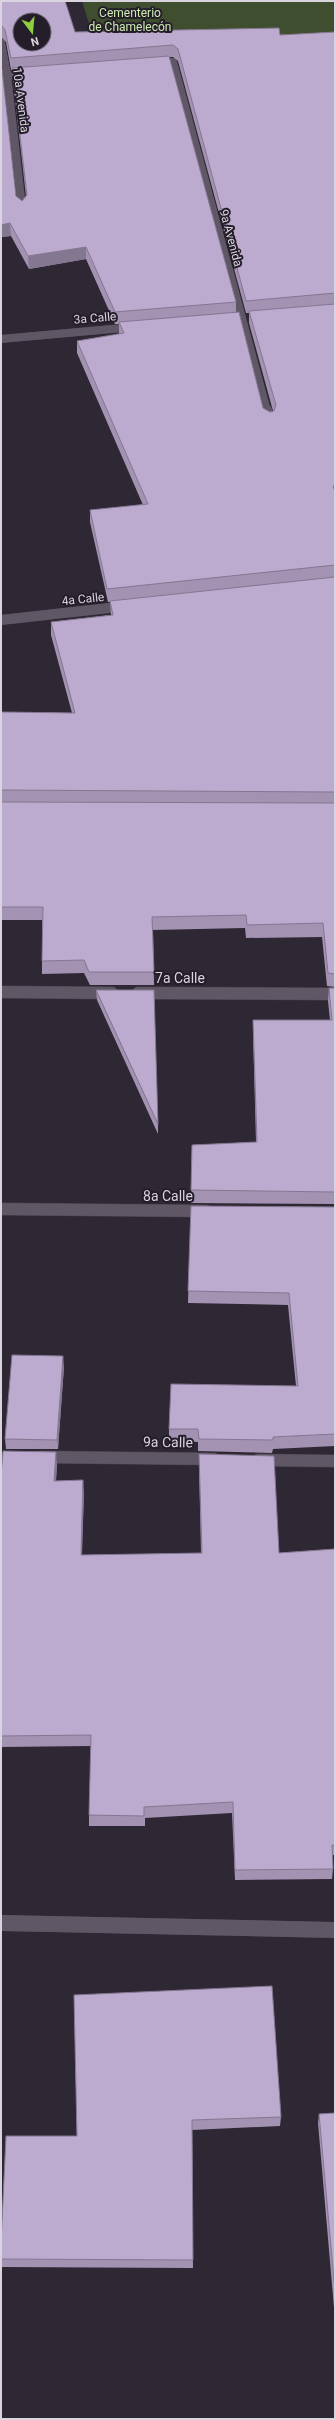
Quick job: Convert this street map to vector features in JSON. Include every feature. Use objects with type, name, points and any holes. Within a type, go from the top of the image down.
[{"type":"street","name":"10a Avenida","points":[[1,43],[22,208]]},
{"type":"street","name":"9a Avenida","points":[[149,64],[173,62],[268,419]]},
{"type":"street","points":[[4,76],[39,73]]},
{"type":"street","name":"3a Calle","points":[[1,339],[144,326]]},
{"type":"street","name":"4a Calle","points":[[1,620],[136,605]]},
{"type":"street","name":"7a Calle","points":[[1,992],[335,994]]},
{"type":"street","name":"8a Calle","points":[[1,1209],[216,1211]]},
{"type":"street","name":"9a Calle","points":[[25,1456],[224,1459]]},
{"type":"street","points":[[248,1460],[335,1461]]},
{"type":"street","points":[[1,1923],[335,1930]]},
{"type":"green space","name":"Cementerio de Chamelecón","points":[[82,1],[335,1],[335,36],[94,40]]},
{"type":"building","points":[[1,1],[65,1],[75,32],[279,28],[280,35],[335,32],[335,293],[246,301],[178,49],[173,45],[11,58],[5,30],[2,26]]},
{"type":"building","points":[[169,56],[236,302],[115,312],[86,247],[28,256],[10,223],[1,225],[1,69],[16,196],[22,201],[27,195],[12,68]]},
{"type":"building","points":[[335,304],[335,486],[333,486],[335,492],[335,565],[107,589],[90,510],[148,504],[77,341],[124,333],[119,322],[239,312],[263,408],[270,412],[274,411],[276,405],[249,311]]},
{"type":"building","points":[[335,577],[335,792],[1,790],[1,712],[75,713],[51,622],[113,615],[110,601]]},
{"type":"building","points":[[1,802],[335,803],[335,974],[328,973],[323,923],[247,925],[246,915],[152,917],[154,972],[89,972],[84,960],[42,961],[43,907],[1,907]]},
{"type":"building","points":[[329,988],[335,988],[335,1192],[191,1190],[192,1145],[257,1142],[253,1020],[332,1020]]},
{"type":"building","points":[[96,990],[154,990],[158,1124]]},
{"type":"building","points":[[191,1206],[335,1207],[335,1434],[273,1437],[273,1440],[199,1439],[198,1429],[169,1429],[171,1384],[298,1386],[289,1293],[188,1291]]},
{"type":"building","points":[[12,1355],[63,1356],[57,1440],[5,1439]]},
{"type":"building","points":[[3,1451],[56,1452],[54,1481],[83,1480],[81,1555],[202,1553],[199,1454],[274,1456],[279,1553],[335,1549],[335,1845],[332,1845],[333,1869],[235,1870],[233,1802],[144,1807],[144,1816],[89,1815],[91,1735],[1,1736],[1,1476]]},
{"type":"building","points":[[272,1986],[281,2117],[192,2120],[193,2260],[1,2259],[6,2136],[77,2136],[74,1995]]},
{"type":"building","points":[[335,2113],[335,2291],[319,2114]]}]
